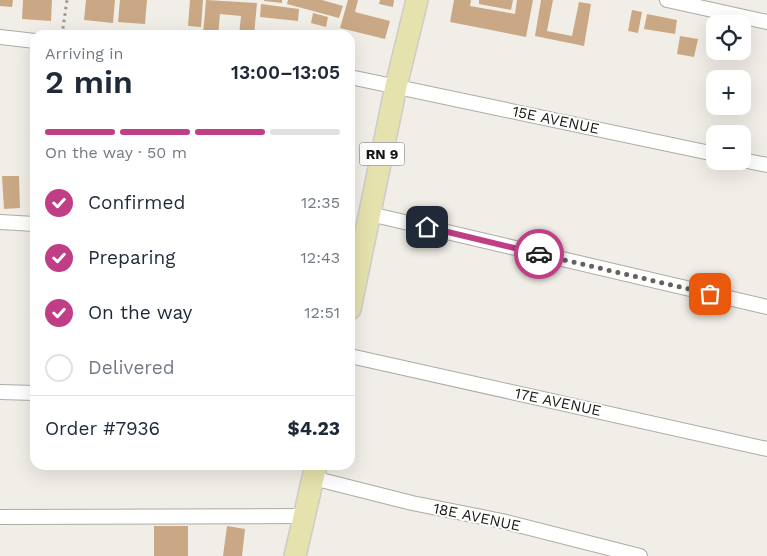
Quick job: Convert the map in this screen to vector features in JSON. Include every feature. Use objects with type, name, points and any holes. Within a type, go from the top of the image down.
[{"type":"main road","name":"RN 9","points":[[355,264],[357,246],[370,214],[396,86],[417,0]]},
{"type":"main road","points":[[295,556],[314,472]]},
{"type":"street","points":[[667,0],[767,22]]},
{"type":"street","points":[[0,37],[30,40]]},
{"type":"street","name":"15E AVENUE","points":[[355,78],[706,152]]},
{"type":"street","points":[[751,162],[767,165]]},
{"type":"street","points":[[370,214],[767,307]]},
{"type":"street","points":[[0,222],[30,224]]},
{"type":"street","name":"17E AVENUE","points":[[355,357],[767,449]]},
{"type":"street","points":[[0,392],[30,393]]},
{"type":"street","name":"18E AVENUE","points":[[314,472],[412,503],[502,521],[640,556]]},
{"type":"street","points":[[0,517],[305,516]]},
{"type":"path","points":[[63,30],[67,0]]},
{"type":"building","points":[[0,0],[13,0],[12,7],[0,6]]},
{"type":"building","points":[[23,0],[52,0],[51,21],[22,19]]},
{"type":"building","points":[[86,0],[115,0],[113,23],[84,20]]},
{"type":"building","points":[[120,0],[147,0],[145,24],[118,22]]},
{"type":"building","points":[[190,0],[203,0],[201,27],[188,26]]},
{"type":"building","points":[[206,0],[257,3],[254,30],[240,30],[241,16],[220,14],[218,30],[203,30]]},
{"type":"building","points":[[282,0],[282,3],[264,1]]},
{"type":"building","points":[[288,0],[322,0],[343,6],[339,18],[287,4]]},
{"type":"building","points":[[348,0],[358,0],[355,12],[390,21],[385,39],[355,32],[355,30],[340,28]]},
{"type":"building","points":[[380,0],[394,0],[393,7],[379,4]]},
{"type":"building","points":[[454,0],[471,0],[470,6],[515,14],[517,0],[533,0],[526,37],[450,22]]},
{"type":"building","points":[[479,0],[513,0],[511,10],[479,4]]},
{"type":"building","points":[[541,0],[553,0],[547,31],[572,36],[579,2],[591,4],[584,46],[535,36]]},
{"type":"building","points":[[261,4],[299,9],[298,21],[260,17]]},
{"type":"building","points":[[632,10],[642,12],[638,33],[628,31]]},
{"type":"building","points":[[313,13],[328,17],[326,27],[311,23]]},
{"type":"building","points":[[647,14],[677,20],[675,34],[644,29]]},
{"type":"building","points":[[680,36],[698,39],[694,57],[677,54]]},
{"type":"building","points":[[2,176],[19,176],[20,208],[4,209]]},
{"type":"building","points":[[154,526],[188,526],[188,556],[154,556]]},
{"type":"building","points":[[227,526],[245,529],[242,556],[223,556]]},
{"type":"way so far","points":[[539,254],[710,294]]},
{"type":"route","points":[[427,227],[539,254]]}]
